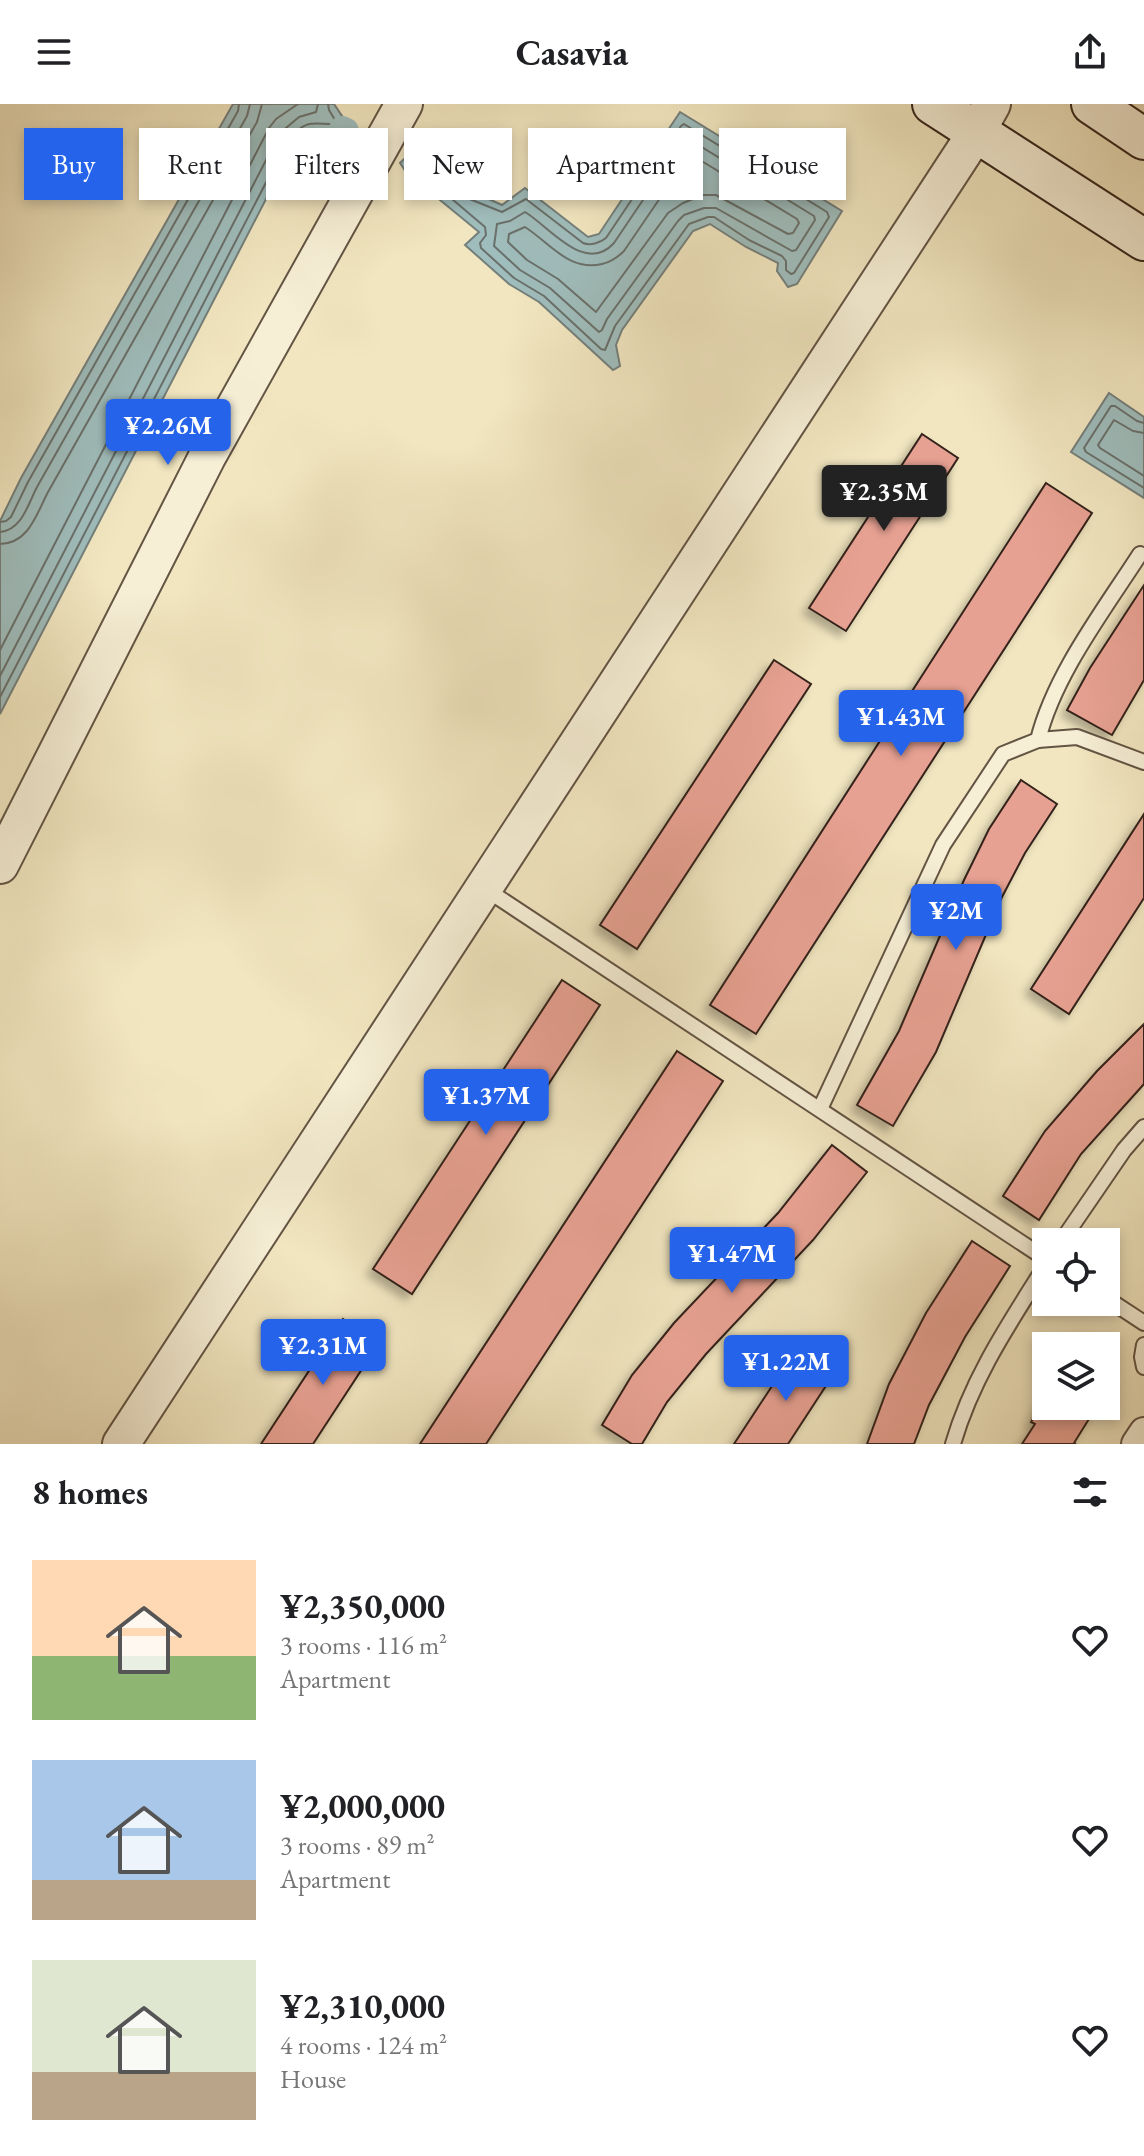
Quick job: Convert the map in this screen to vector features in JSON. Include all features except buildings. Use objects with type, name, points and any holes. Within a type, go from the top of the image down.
[{"type":"main road","points":[[933,104],[984,118],[1144,240]]},
{"type":"main road","points":[[1092,104],[1144,139]]},
{"type":"street","points":[[0,865],[207,457],[404,104]]},
{"type":"street","points":[[121,1444],[984,118]]},
{"type":"street","points":[[1136,1444],[1144,1432]]},
{"type":"lane","points":[[1038,740],[1044,717],[1064,674],[1140,554]]},
{"type":"lane","points":[[820,1109],[943,845],[1003,754],[1038,740],[1077,737],[1144,762]]},
{"type":"lane","points":[[484,887],[1032,1253]]},
{"type":"lane","points":[[1071,1228],[1124,1150],[1144,1127]]},
{"type":"lane","points":[[953,1444],[963,1411],[992,1351],[1032,1285]]},
{"type":"lane","points":[[1120,1307],[1144,1323]]},
{"type":"lane","points":[[1144,1345],[1144,1367]]},
{"type":"water","points":[[233,104],[334,104],[345,125],[343,128],[266,128],[266,199],[0,714],[0,521],[21,478],[179,200],[250,200],[250,128],[219,128]]},
{"type":"water","points":[[680,112],[719,136],[719,200],[824,200],[842,211],[797,284],[788,287],[777,271],[778,263],[710,224],[693,231],[622,330],[616,345],[620,366],[613,370],[539,302],[509,284],[465,245],[479,232],[440,200],[491,200],[502,205],[525,188],[528,200],[540,200],[588,237],[599,234],[622,200],[703,200],[703,128],[669,128]]},
{"type":"water","points":[[1109,393],[1144,417],[1144,498],[1071,452]]}]
